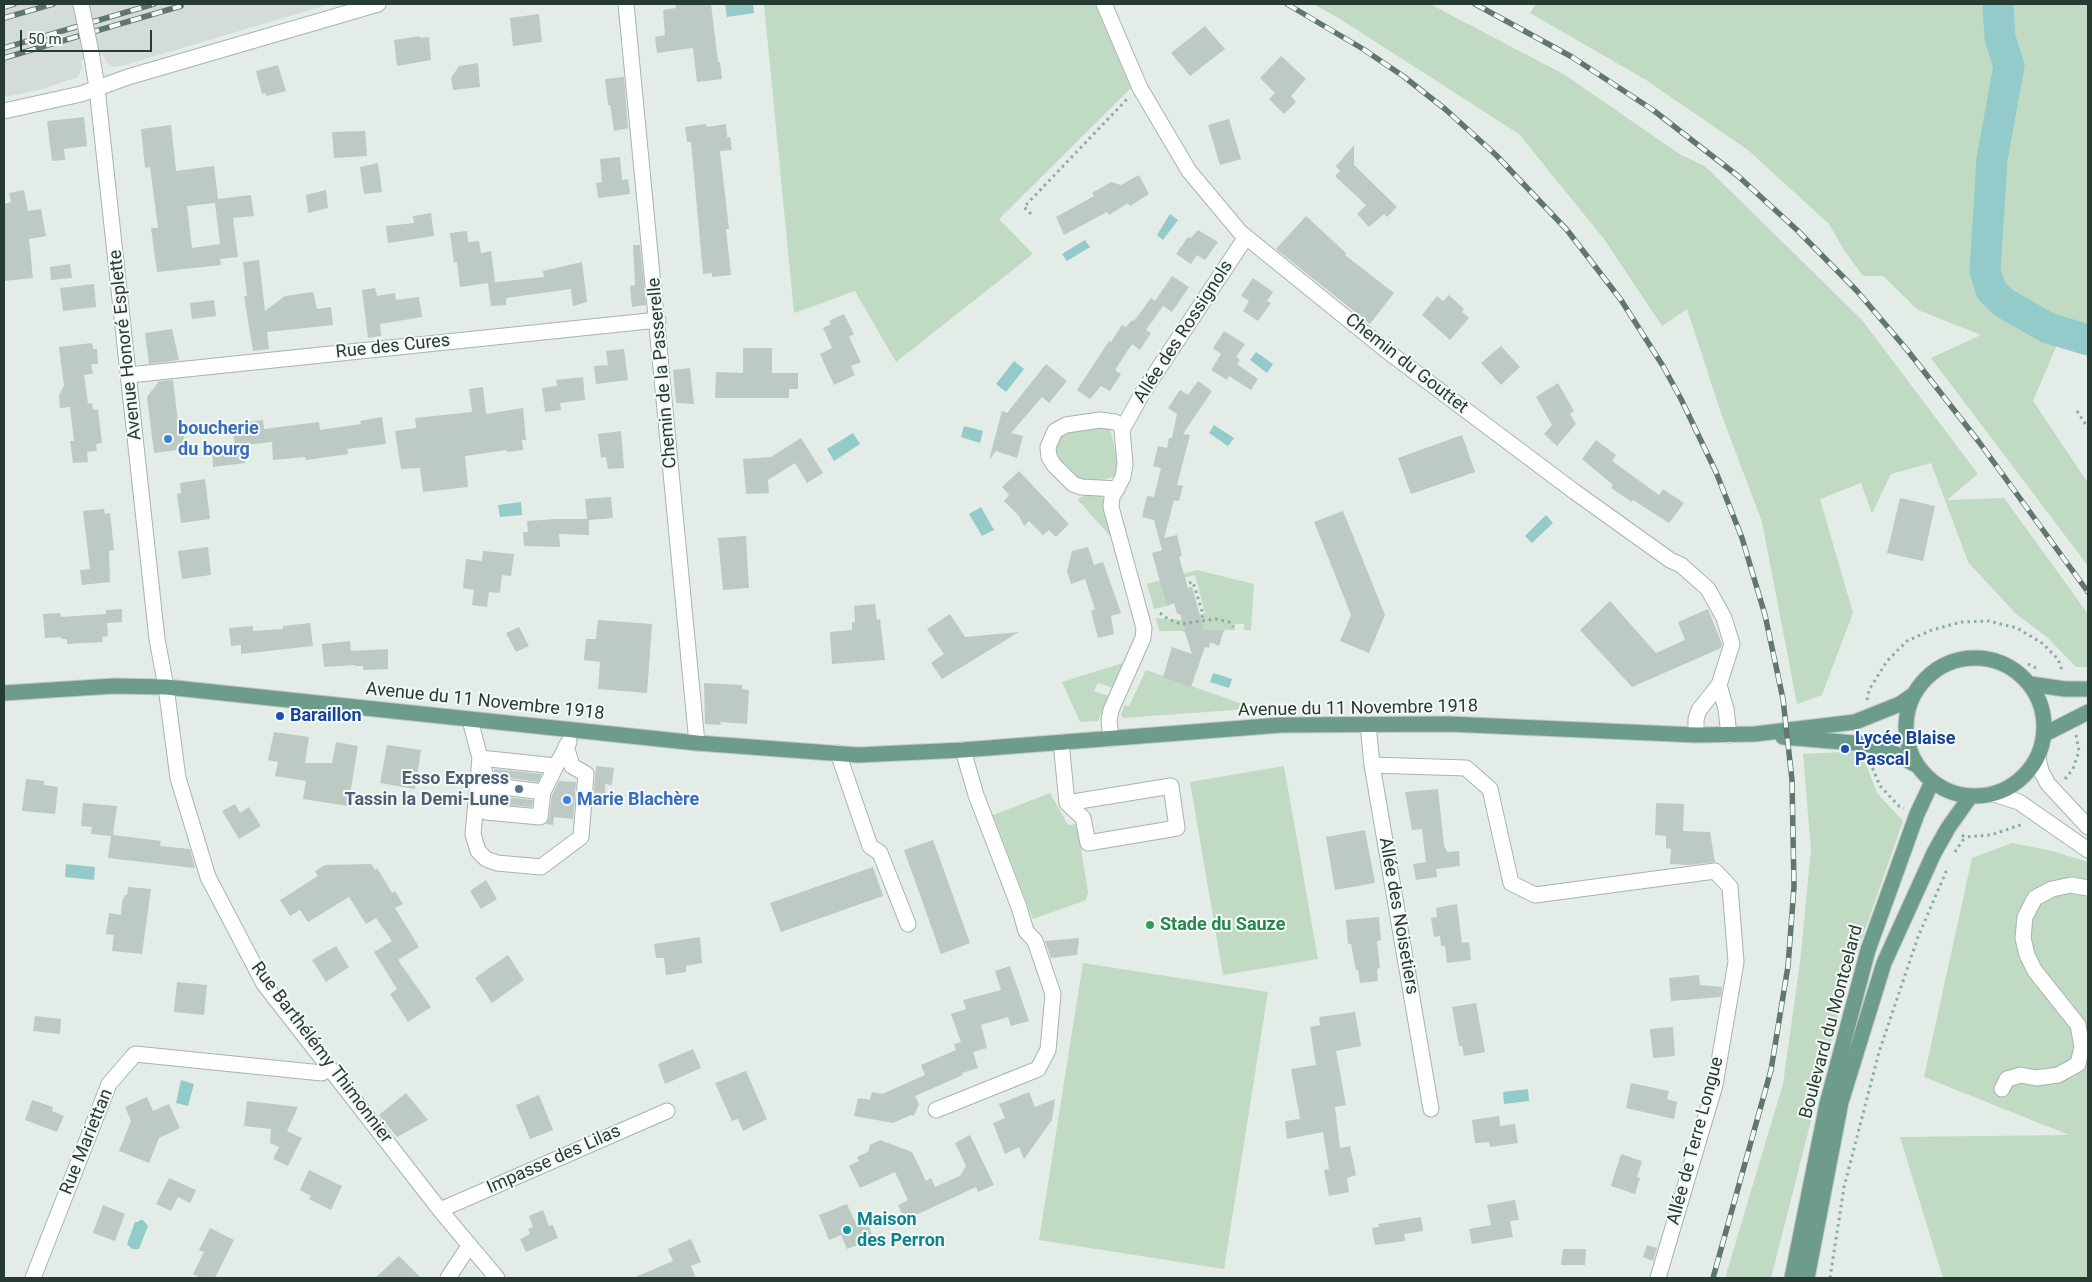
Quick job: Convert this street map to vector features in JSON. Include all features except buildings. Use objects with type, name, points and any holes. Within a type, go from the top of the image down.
[{"type":"main road","points":[[1969,658],[1996,661],[2009,666],[2030,684],[2042,708],[2045,734],[2038,758],[2021,780],[2006,790],[1994,794],[1970,797],[1950,792],[1932,782],[1916,765],[1907,743],[1906,730],[1909,706],[1913,696],[1931,674],[1949,663],[1969,658]]},
{"type":"main road","points":[[2030,684],[2064,689],[2088,689]]},
{"type":"main road","name":"Avenue du 11 Novembre 1918","points":[[4,693],[114,686],[166,687],[697,743],[838,754],[896,754],[963,750],[1281,725],[1449,724],[1696,735],[1754,734],[1854,722],[1900,704],[1913,696]]},
{"type":"main road","points":[[2045,734],[2088,712]]},
{"type":"main road","name":"Avenue du 11 Novembre 1918","points":[[1754,734],[1866,744],[1896,754],[1916,765]]},
{"type":"main road","name":"Boulevard du Montcelard","points":[[1792,1278],[1827,1104],[1868,950],[1918,814],[1932,782]]},
{"type":"main road","name":"Boulevard du Montcelard","points":[[1807,1278],[1841,1102],[1884,962],[1934,853],[1948,828],[1970,797]]},
{"type":"street","name":"Avenue Honoré Esplette","points":[[81,4],[98,88],[157,639],[166,687]]},
{"type":"street","points":[[4,111],[81,94],[128,77],[378,4]]},
{"type":"street","name":"Chemin de la Passerelle","points":[[626,4],[658,320],[697,743]]},
{"type":"street","name":"Chemin du Gouttet","points":[[1104,4],[1140,88],[1189,171],[1246,238],[1387,351],[1575,492],[1670,560],[1682,565],[1708,589],[1724,618],[1732,644],[1719,685],[1699,710],[1696,719],[1696,735]]},
{"type":"street","name":"Allée des Rossignols","points":[[1123,427],[1143,392],[1246,238]]},
{"type":"street","name":"Rue des Cures","points":[[129,375],[658,320]]},
{"type":"street","points":[[1111,739],[1109,720],[1142,638],[1144,628],[1111,507],[1123,477],[1125,464],[1123,427],[1115,422],[1100,420],[1066,425],[1056,430],[1048,447],[1049,457],[1054,465],[1073,484],[1081,487],[1117,489]]},
{"type":"street","points":[[1719,685],[1726,709],[1729,735]]},
{"type":"street","name":"Rue Barthélémy Thimonnier","points":[[166,687],[178,778],[208,877],[264,984],[440,1210],[496,1278]]},
{"type":"street","points":[[470,720],[488,785],[486,812],[540,817],[543,792],[574,730]]},
{"type":"street","name":"Allée des Noisetiers","points":[[1368,724],[1372,765],[1431,1109]]},
{"type":"street","points":[[1061,742],[1066,803],[1083,818],[1088,843],[1178,828],[1171,786],[1066,803]]},
{"type":"street","points":[[480,758],[473,834],[478,851],[486,858],[497,863],[541,867],[580,837],[586,774],[572,766],[566,746]]},
{"type":"street","points":[[936,1110],[1038,1069],[1048,1050],[1053,994],[1035,942],[1026,930],[976,795],[963,750]]},
{"type":"street","points":[[838,754],[870,846],[880,853],[908,924]]},
{"type":"street","points":[[480,758],[556,766]]},
{"type":"street","points":[[2038,758],[2041,771],[2048,784],[2088,827]]},
{"type":"street","name":"Allée de Terre Longue","points":[[1372,765],[1466,768],[1490,789],[1511,883],[1535,895],[1715,871],[1730,887],[1736,962],[1715,1085],[1658,1278]]},
{"type":"street","points":[[488,785],[543,792]]},
{"type":"street","points":[[1994,794],[2019,802],[2088,850]]},
{"type":"street","points":[[2002,1089],[2007,1079],[2021,1075],[2036,1078],[2058,1075],[2078,1064],[2082,1047],[2078,1025],[2035,971],[2027,955],[2023,938],[2025,917],[2035,898],[2052,889],[2071,885],[2088,888]]},
{"type":"street","name":"Rue Mariettan","points":[[33,1278],[109,1084],[135,1054],[322,1073],[329,1068]]},
{"type":"street","name":"Impasse des Lilas","points":[[440,1210],[667,1111]]},
{"type":"street","points":[[448,1278],[464,1252],[471,1247]]},
{"type":"path","points":[[1031,214],[1024,207],[1134,91],[1140,88]]},
{"type":"path","points":[[2077,411],[2088,428]]},
{"type":"path","points":[[1189,583],[1194,582],[1203,614],[1201,622]]},
{"type":"path","points":[[1160,613],[1168,619],[1181,624],[1210,619],[1229,622],[1233,627]]},
{"type":"path","points":[[1203,614],[1210,619]]},
{"type":"path","points":[[1866,708],[1870,690],[1887,661],[1907,641],[1932,630],[1961,622],[1989,621],[2017,628],[2042,643],[2058,659],[2064,678]]},
{"type":"path","points":[[2060,784],[2073,769],[2080,751],[2076,734]]},
{"type":"path","points":[[1870,761],[1880,786],[1899,806],[1906,809]]},
{"type":"path","points":[[1959,833],[1965,837],[1991,835],[2015,828],[2030,821]]},
{"type":"path","points":[[1952,857],[1965,837]]},
{"type":"path","points":[[1830,1278],[1844,1187],[1879,1052],[1918,937],[1948,866]]},
{"type":"shaded area","points":[[4,4],[330,4],[125,65],[114,67],[106,62],[103,55],[81,60],[82,68],[78,77],[39,90],[4,97]]},
{"type":"green space","points":[[764,4],[1095,4],[1131,88],[999,219],[1033,254],[896,362],[855,291],[794,313]]},
{"type":"green space","points":[[1313,4],[1430,4],[1565,75],[1681,155],[1705,166],[1862,320],[1978,474],[1947,500],[2004,498],[2088,614],[2088,667],[2076,667],[2048,638],[2015,613],[1968,562],[1931,463],[1891,474],[1872,513],[1861,483],[1820,499],[1853,613],[1822,695],[1797,704],[1762,522],[1722,416],[1687,309],[1662,326],[1604,239],[1519,134],[1337,17]]},
{"type":"green space","points":[[1536,4],[2088,4],[2088,335],[2065,326],[2033,401],[2088,483],[2088,566],[1931,358],[1981,335],[1918,310],[1883,276],[1863,276],[1844,250],[1829,224],[1748,150],[1646,80],[1530,13]]},
{"type":"green space","points":[[1093,426],[1109,429],[1117,458],[1115,476],[1100,481],[1080,479],[1070,473],[1059,460],[1056,450],[1057,439],[1065,430]]},
{"type":"green space","points":[[1086,495],[1100,495],[1104,501],[1111,537],[1077,499]]},
{"type":"green space","points":[[1197,570],[1254,584],[1251,630],[1244,630],[1244,624],[1235,624],[1235,630],[1159,631],[1156,618],[1181,620],[1205,613],[1195,575],[1161,584],[1167,606],[1154,609],[1147,584]]},
{"type":"green space","points":[[1126,662],[1114,688],[1098,683],[1094,691],[1109,696],[1098,721],[1080,722],[1062,682]]},
{"type":"green space","points":[[1146,670],[1248,706],[1248,709],[1123,718],[1121,714],[1125,705],[1129,706]]},
{"type":"green space","points":[[1861,751],[1877,793],[1903,821],[1845,987],[1771,1278],[1725,1278],[1783,1084],[1800,962],[1811,850],[1803,754]]},
{"type":"green space","points":[[1284,766],[1318,959],[1223,975],[1190,782]]},
{"type":"green space","points":[[1050,793],[1068,825],[1077,824],[1088,892],[1086,900],[1033,919],[993,815]]},
{"type":"green space","points":[[2012,843],[2052,851],[2088,862],[2088,1278],[1943,1278],[1900,1137],[2069,1135],[1924,1077],[1972,858]]},
{"type":"green space","points":[[1083,963],[1268,992],[1224,1269],[1039,1240]]},
{"type":"water","points":[[725,4],[753,4],[754,13],[727,17]]},
{"type":"water","points":[[1170,214],[1178,220],[1163,240],[1157,235]]},
{"type":"water","points":[[1085,240],[1090,247],[1067,261],[1062,254]]},
{"type":"water","points":[[1256,352],[1273,364],[1267,373],[1250,360]]},
{"type":"water","points":[[1014,361],[1024,369],[1006,392],[996,384]]},
{"type":"water","points":[[1214,425],[1234,438],[1228,446],[1209,433]]},
{"type":"water","points":[[964,426],[983,431],[980,443],[961,437]]},
{"type":"water","points":[[853,433],[860,444],[834,461],[827,449]]},
{"type":"water","points":[[521,502],[522,515],[500,517],[498,505]]},
{"type":"water","points":[[981,507],[994,530],[982,536],[969,514]]},
{"type":"water","points":[[1546,515],[1553,523],[1532,543],[1525,536]]},
{"type":"water","points":[[1213,673],[1232,679],[1229,688],[1210,682]]},
{"type":"water","points":[[66,864],[95,867],[94,880],[65,877]]},
{"type":"water","points":[[181,1080],[194,1084],[188,1106],[176,1103]]},
{"type":"water","points":[[1528,1089],[1529,1101],[1504,1104],[1503,1092]]},
{"type":"water","points":[[143,1220],[148,1226],[139,1249],[132,1249],[127,1244],[135,1222]]},
{"type":"waterway","points":[[1998,4],[2000,38],[2009,66],[1992,159],[1985,271],[1991,290],[2004,303],[2048,328],[2088,340]]},
{"type":"railway","points":[[4,7],[14,4]]},
{"type":"railway","points":[[4,18],[53,4]]},
{"type":"railway","points":[[4,48],[154,4]]},
{"type":"railway","points":[[1287,4],[1363,49],[1403,76],[1445,109],[1496,155],[1567,230],[1621,300],[1663,366],[1716,472],[1742,538],[1765,615],[1783,699],[1792,780],[1794,887],[1788,966],[1771,1070],[1713,1278]]},
{"type":"railway","points":[[1475,4],[1572,57],[1653,110],[1738,176],[1797,230],[1857,291],[1908,351],[1979,442],[2088,592]]},
{"type":"railway","points":[[4,58],[181,6]]},
{"type":"place","name":"boucherie du bourg","points":[[168,439]]},
{"type":"place","name":"Baraillon","points":[[280,716]]},
{"type":"place","name":"Lycée Blaise Pascal","points":[[1845,749]]},
{"type":"place","name":"Esso Express Tassin la Demi-Lune","points":[[519,789]]},
{"type":"place","name":"Marie Blachère","points":[[567,800]]},
{"type":"place","name":"Stade du Sauze","points":[[1150,925]]},
{"type":"place","name":"Maison des Perron","points":[[847,1230]]}]
